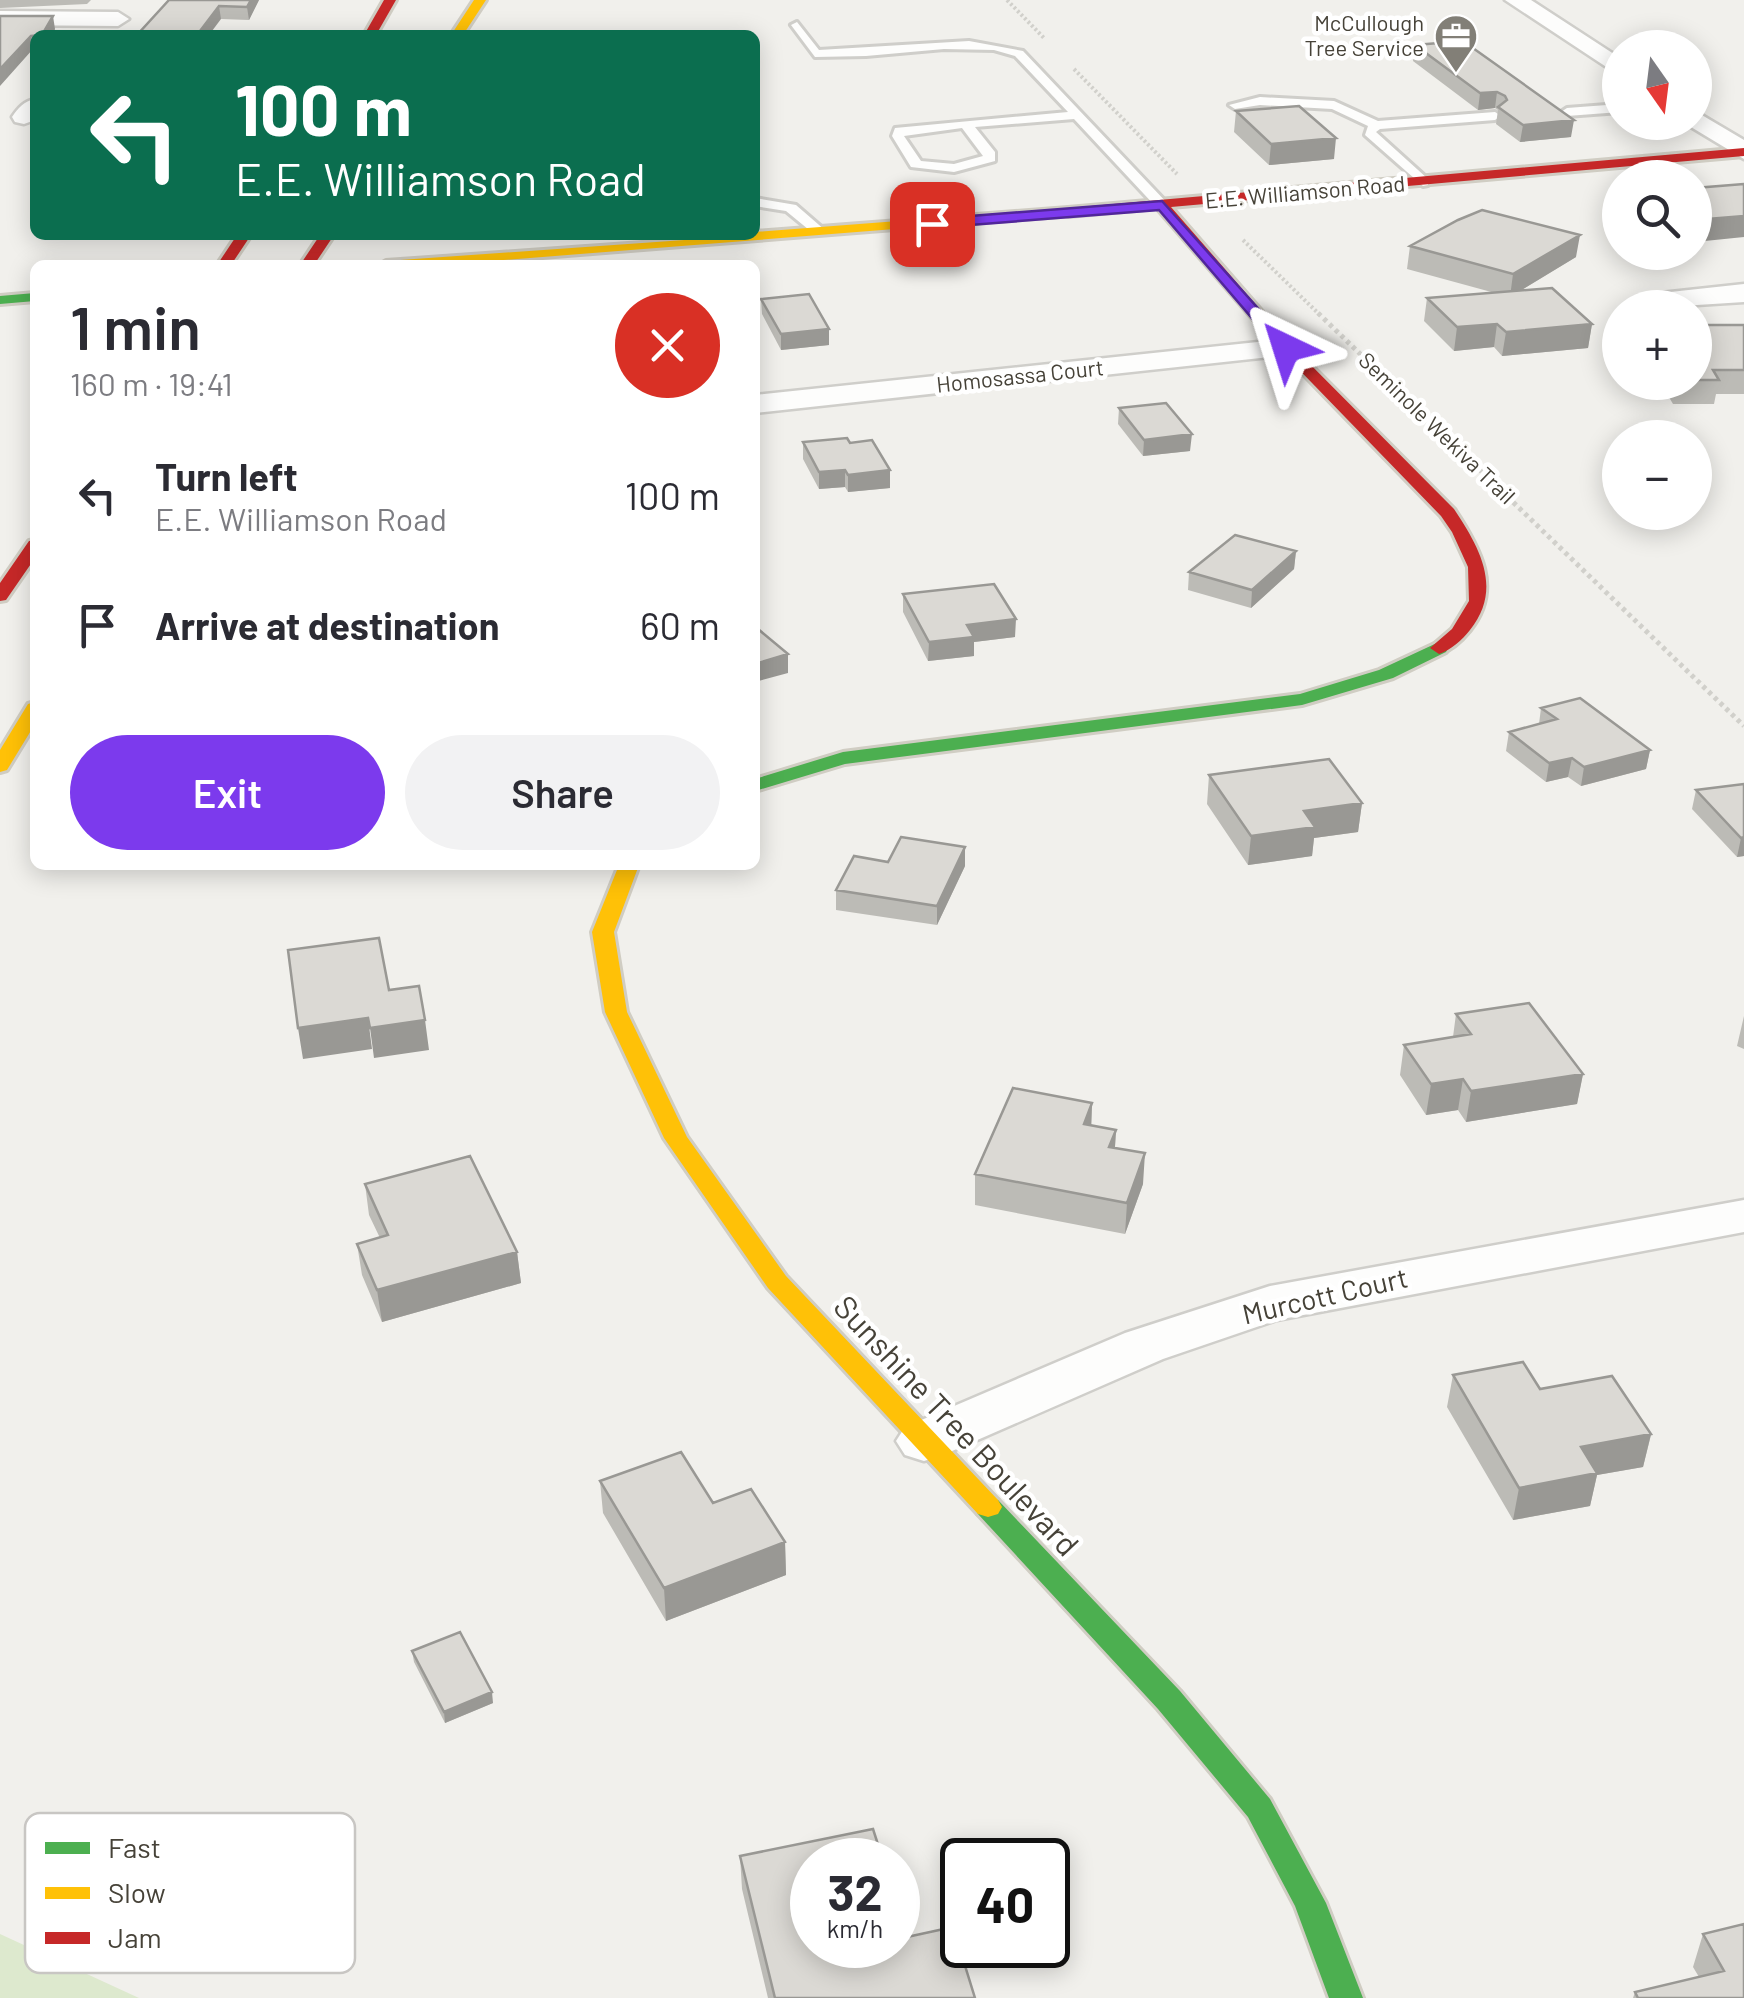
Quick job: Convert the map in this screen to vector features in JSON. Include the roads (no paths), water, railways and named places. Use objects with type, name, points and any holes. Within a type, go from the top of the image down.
[{"type":"main road","points":[[373,30],[390,0]]},
{"type":"main road","points":[[460,30],[480,0]]},
{"type":"main road","name":"E.E. Williamson Road","points":[[760,235],[1162,206],[1744,152]]},
{"type":"main road","points":[[760,783],[842,758],[1302,699],[1375,681],[1439,649],[1473,614],[1482,577],[1468,543],[1448,513],[1286,348],[1162,206]]},
{"type":"main road","name":"E.E. Williamson Road","points":[[436,260],[700,240]]},
{"type":"main road","points":[[0,300],[30,297]]},
{"type":"main road","points":[[0,596],[30,551]]},
{"type":"main road","points":[[0,766],[30,716]]},
{"type":"main road","name":"Sunshine Tree Boulevard","points":[[627,870],[603,932],[613,996],[616,1012],[676,1138],[777,1282],[1180,1712],[1259,1808],[1310,1904],[1346,1998]]},
{"type":"street","points":[[0,18],[110,27],[136,0]]},
{"type":"street","points":[[1516,0],[1602,57]]},
{"type":"street","points":[[1712,130],[1744,152]]},
{"type":"street","points":[[1712,296],[1744,293]]},
{"type":"street","name":"Homosassa Court","points":[[760,403],[1286,348]]},
{"type":"street","name":"Murcott Court","points":[[924,1441],[1144,1346],[1270,1304],[1744,1216]]},
{"type":"lane","points":[[796,25],[815,53],[1001,48],[1019,54],[1162,206]]},
{"type":"lane","points":[[1235,105],[1260,101],[1334,104],[1376,125],[1494,116]]},
{"type":"lane","points":[[1567,112],[1602,109]]},
{"type":"lane","points":[[965,124],[990,152],[990,158],[980,164],[932,168],[916,164],[898,136],[908,129],[965,124],[1076,115]]},
{"type":"lane","points":[[1376,125],[1369,132],[1423,182]]},
{"type":"lane","points":[[760,202],[800,210],[819,231]]},
{"type":"place","name":"McCullough Tree Service","points":[[1456,74]]}]
